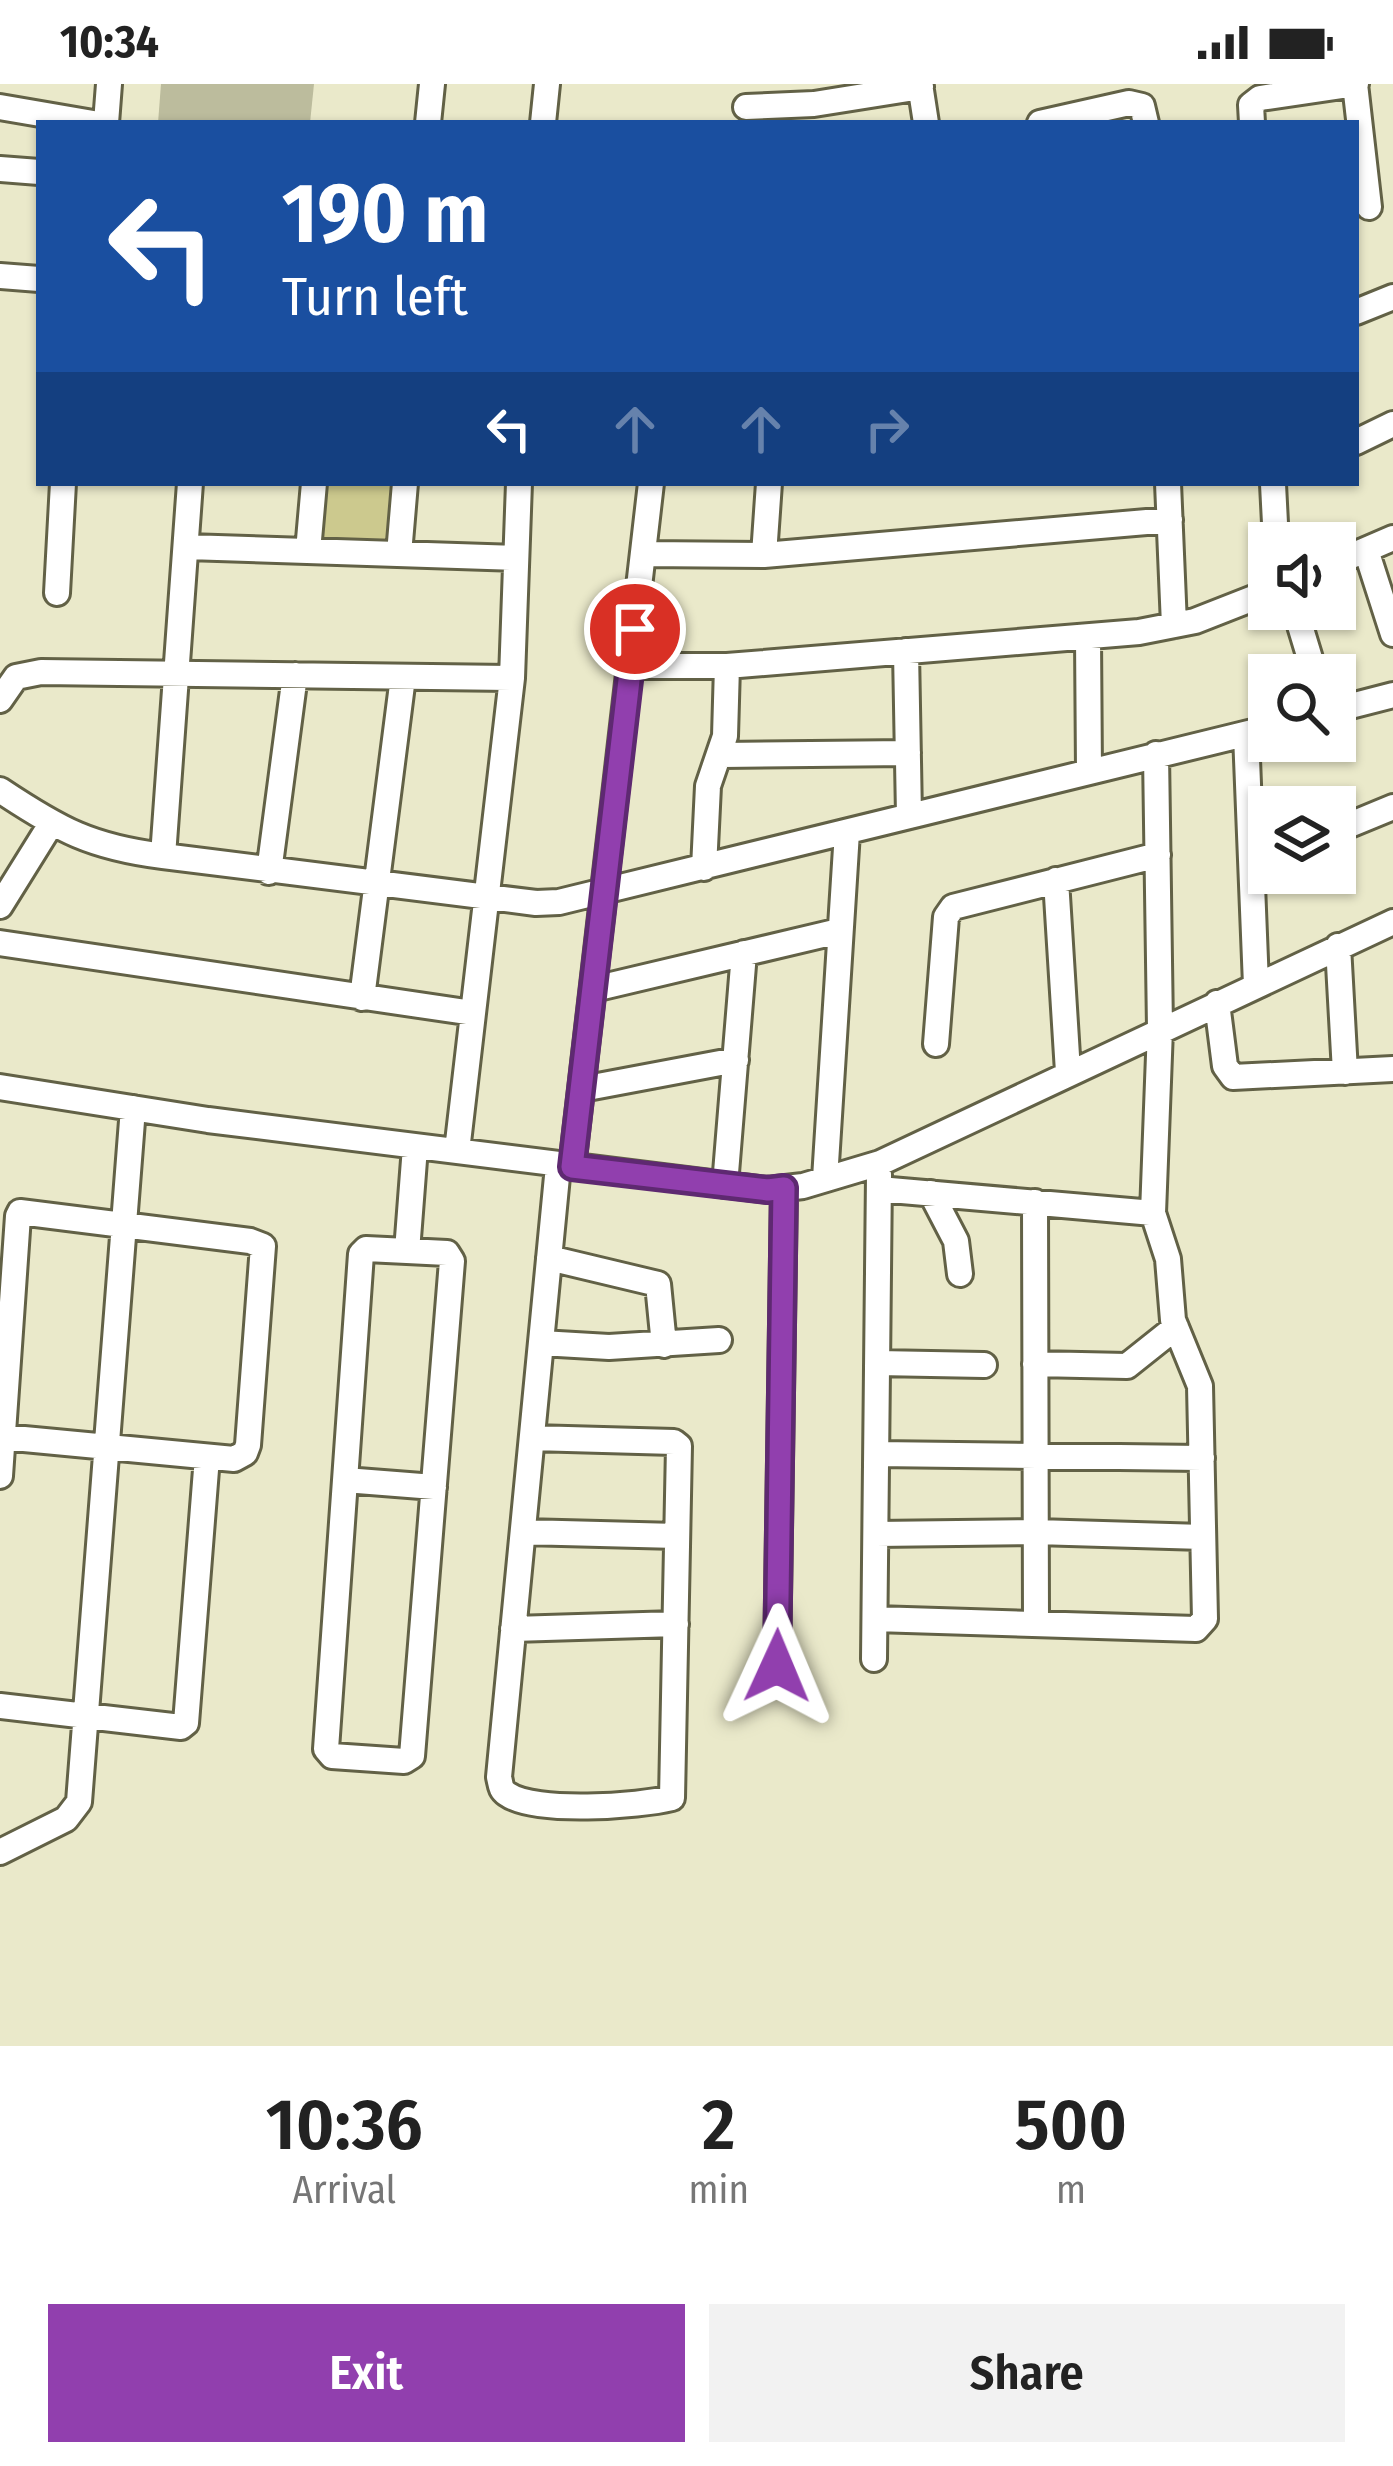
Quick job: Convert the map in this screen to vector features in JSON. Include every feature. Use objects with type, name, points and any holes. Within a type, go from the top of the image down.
[{"type":"street","points":[[106,120],[109,84]]},
{"type":"street","points":[[428,120],[432,84]]},
{"type":"street","points":[[543,120],[547,84]]},
{"type":"street","points":[[1252,120],[1251,105],[1260,98],[1356,84],[1372,206]]},
{"type":"street","points":[[747,105],[814,104],[920,85],[926,120]]},
{"type":"street","points":[[1053,120],[1129,103],[1142,106],[1145,120]]},
{"type":"street","points":[[0,107],[76,120]]},
{"type":"street","points":[[0,169],[36,172]]},
{"type":"street","points":[[0,275],[36,279]]},
{"type":"street","points":[[1359,311],[1393,297]]},
{"type":"street","points":[[1359,441],[1393,424]]},
{"type":"street","points":[[56,593],[63,486]]},
{"type":"street","points":[[163,856],[190,486]]},
{"type":"street","points":[[308,551],[314,486]]},
{"type":"street","points":[[399,554],[405,486]]},
{"type":"street","points":[[457,1151],[512,678],[520,486]]},
{"type":"street","points":[[532,1438],[677,1443],[672,1798],[562,1806],[528,1801],[501,1789],[513,1629],[549,1258],[582,1089],[651,486]]},
{"type":"street","points":[[764,554],[769,486]]},
{"type":"street","points":[[1168,486],[1174,626]]},
{"type":"street","points":[[1273,486],[1275,522]]},
{"type":"street","points":[[643,554],[764,554],[1170,520]]},
{"type":"street","points":[[1356,554],[1393,538]]},
{"type":"street","points":[[187,547],[516,558]]},
{"type":"street","points":[[1366,550],[1393,634]]},
{"type":"street","points":[[631,666],[727,666],[1088,637],[1174,626],[1248,600]]},
{"type":"street","points":[[1088,637],[1089,771]]},
{"type":"street","points":[[906,652],[909,816]]},
{"type":"street","points":[[704,868],[708,786],[722,755],[727,666]]},
{"type":"street","points":[[0,700],[10,683],[24,675],[512,678]]},
{"type":"street","points":[[269,872],[295,675]]},
{"type":"street","points":[[362,998],[403,677]]},
{"type":"street","points":[[1356,705],[1393,695]]},
{"type":"street","points":[[0,790],[51,824],[100,846],[269,872],[545,903],[1248,733]]},
{"type":"street","points":[[722,755],[908,754]]},
{"type":"street","points":[[875,1619],[1196,1629],[1205,1619],[1200,1386],[1176,1327],[1168,1259],[1153,1213],[1160,1029],[1156,754]]},
{"type":"street","points":[[1356,822],[1393,807]]},
{"type":"street","points":[[0,906],[51,824]]},
{"type":"street","points":[[825,1180],[847,832]]},
{"type":"street","points":[[936,1044],[948,911],[1158,855]]},
{"type":"street","points":[[1056,880],[1069,1072]]},
{"type":"street","points":[[1256,985],[1259,894]]},
{"type":"street","points":[[0,1087],[416,1147],[784,1188],[880,1163],[1393,922]]},
{"type":"street","points":[[594,989],[839,931]]},
{"type":"street","points":[[0,943],[472,1013]]},
{"type":"street","points":[[1338,946],[1345,1072]]},
{"type":"street","points":[[725,1185],[744,953]]},
{"type":"street","points":[[1217,1003],[1226,1066],[1233,1077],[1393,1069]]},
{"type":"street","points":[[582,1089],[736,1060]]},
{"type":"street","points":[[0,1852],[75,1811],[88,1717],[133,1108]]},
{"type":"street","points":[[406,1251],[416,1147]]},
{"type":"street","points":[[874,1659],[880,1163]]},
{"type":"street","points":[[777,1666],[784,1188]]},
{"type":"street","points":[[879,1189],[1153,1213]]},
{"type":"street","points":[[931,1193],[956,1241],[960,1274]]},
{"type":"street","points":[[1035,1202],[1036,1624]]},
{"type":"street","points":[[0,1476],[20,1212],[263,1246],[245,1453],[234,1459],[3,1437]]},
{"type":"street","points":[[366,1249],[447,1253],[452,1261],[412,1756],[404,1761],[332,1756],[326,1749],[344,1480],[361,1254],[366,1249]]},
{"type":"street","points":[[549,1258],[658,1285],[664,1345]]},
{"type":"street","points":[[1035,1364],[1127,1366],[1176,1327]]},
{"type":"street","points":[[541,1343],[664,1345],[718,1340]]},
{"type":"street","points":[[878,1363],[985,1365]]},
{"type":"street","points":[[877,1454],[1202,1458]]},
{"type":"street","points":[[0,1706],[186,1724],[207,1457]]},
{"type":"street","points":[[344,1480],[434,1487]]},
{"type":"street","points":[[523,1532],[677,1536]]},
{"type":"street","points":[[876,1534],[1204,1537]]},
{"type":"street","points":[[513,1629],[676,1624]]},
{"type":"shaded area","points":[[323,486],[397,486],[392,545],[319,542]]},
{"type":"building","points":[[161,84],[314,84],[310,120],[158,120]]},
{"type":"route","points":[[635,629],[572,1167],[784,1188],[777,1666]]}]
